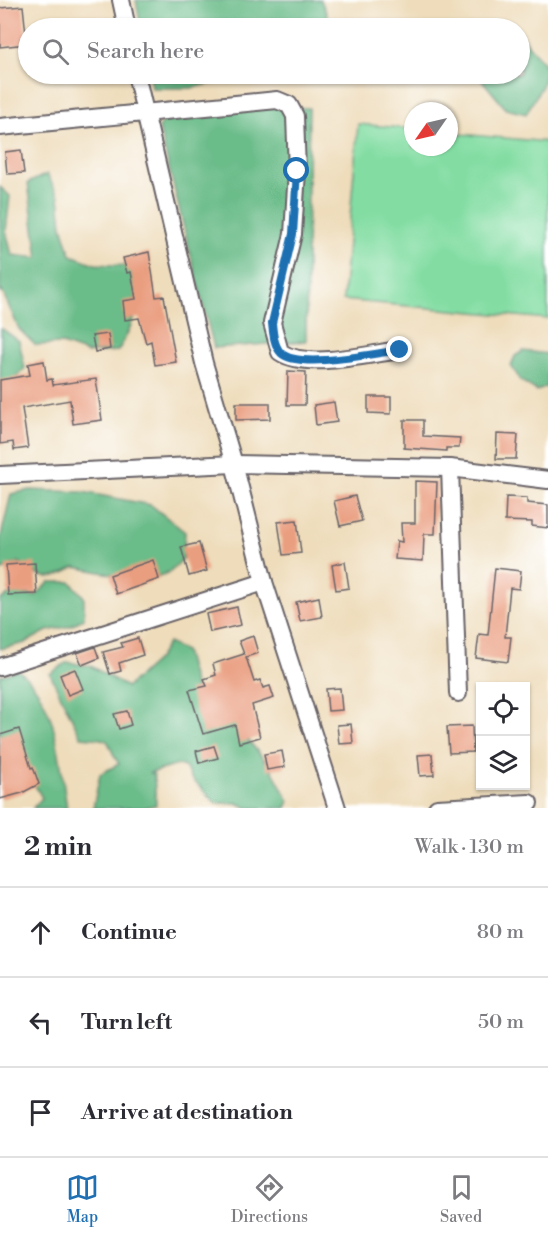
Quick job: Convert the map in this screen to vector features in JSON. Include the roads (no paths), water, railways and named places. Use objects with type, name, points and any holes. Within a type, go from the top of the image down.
[{"type":"street","points":[[121,0],[125,18]]},
{"type":"street","points":[[138,84],[204,363],[234,464],[264,582],[337,808]]},
{"type":"street","points":[[0,127],[277,100],[289,105],[295,116],[297,171],[293,234],[272,323],[273,336],[280,352],[289,359],[306,361],[400,350]]},
{"type":"street","points":[[0,475],[234,464],[450,468],[548,480]]},
{"type":"street","points":[[450,468],[458,693]]},
{"type":"street","points":[[0,667],[264,582]]},
{"type":"street","points":[[437,808],[529,803]]}]
